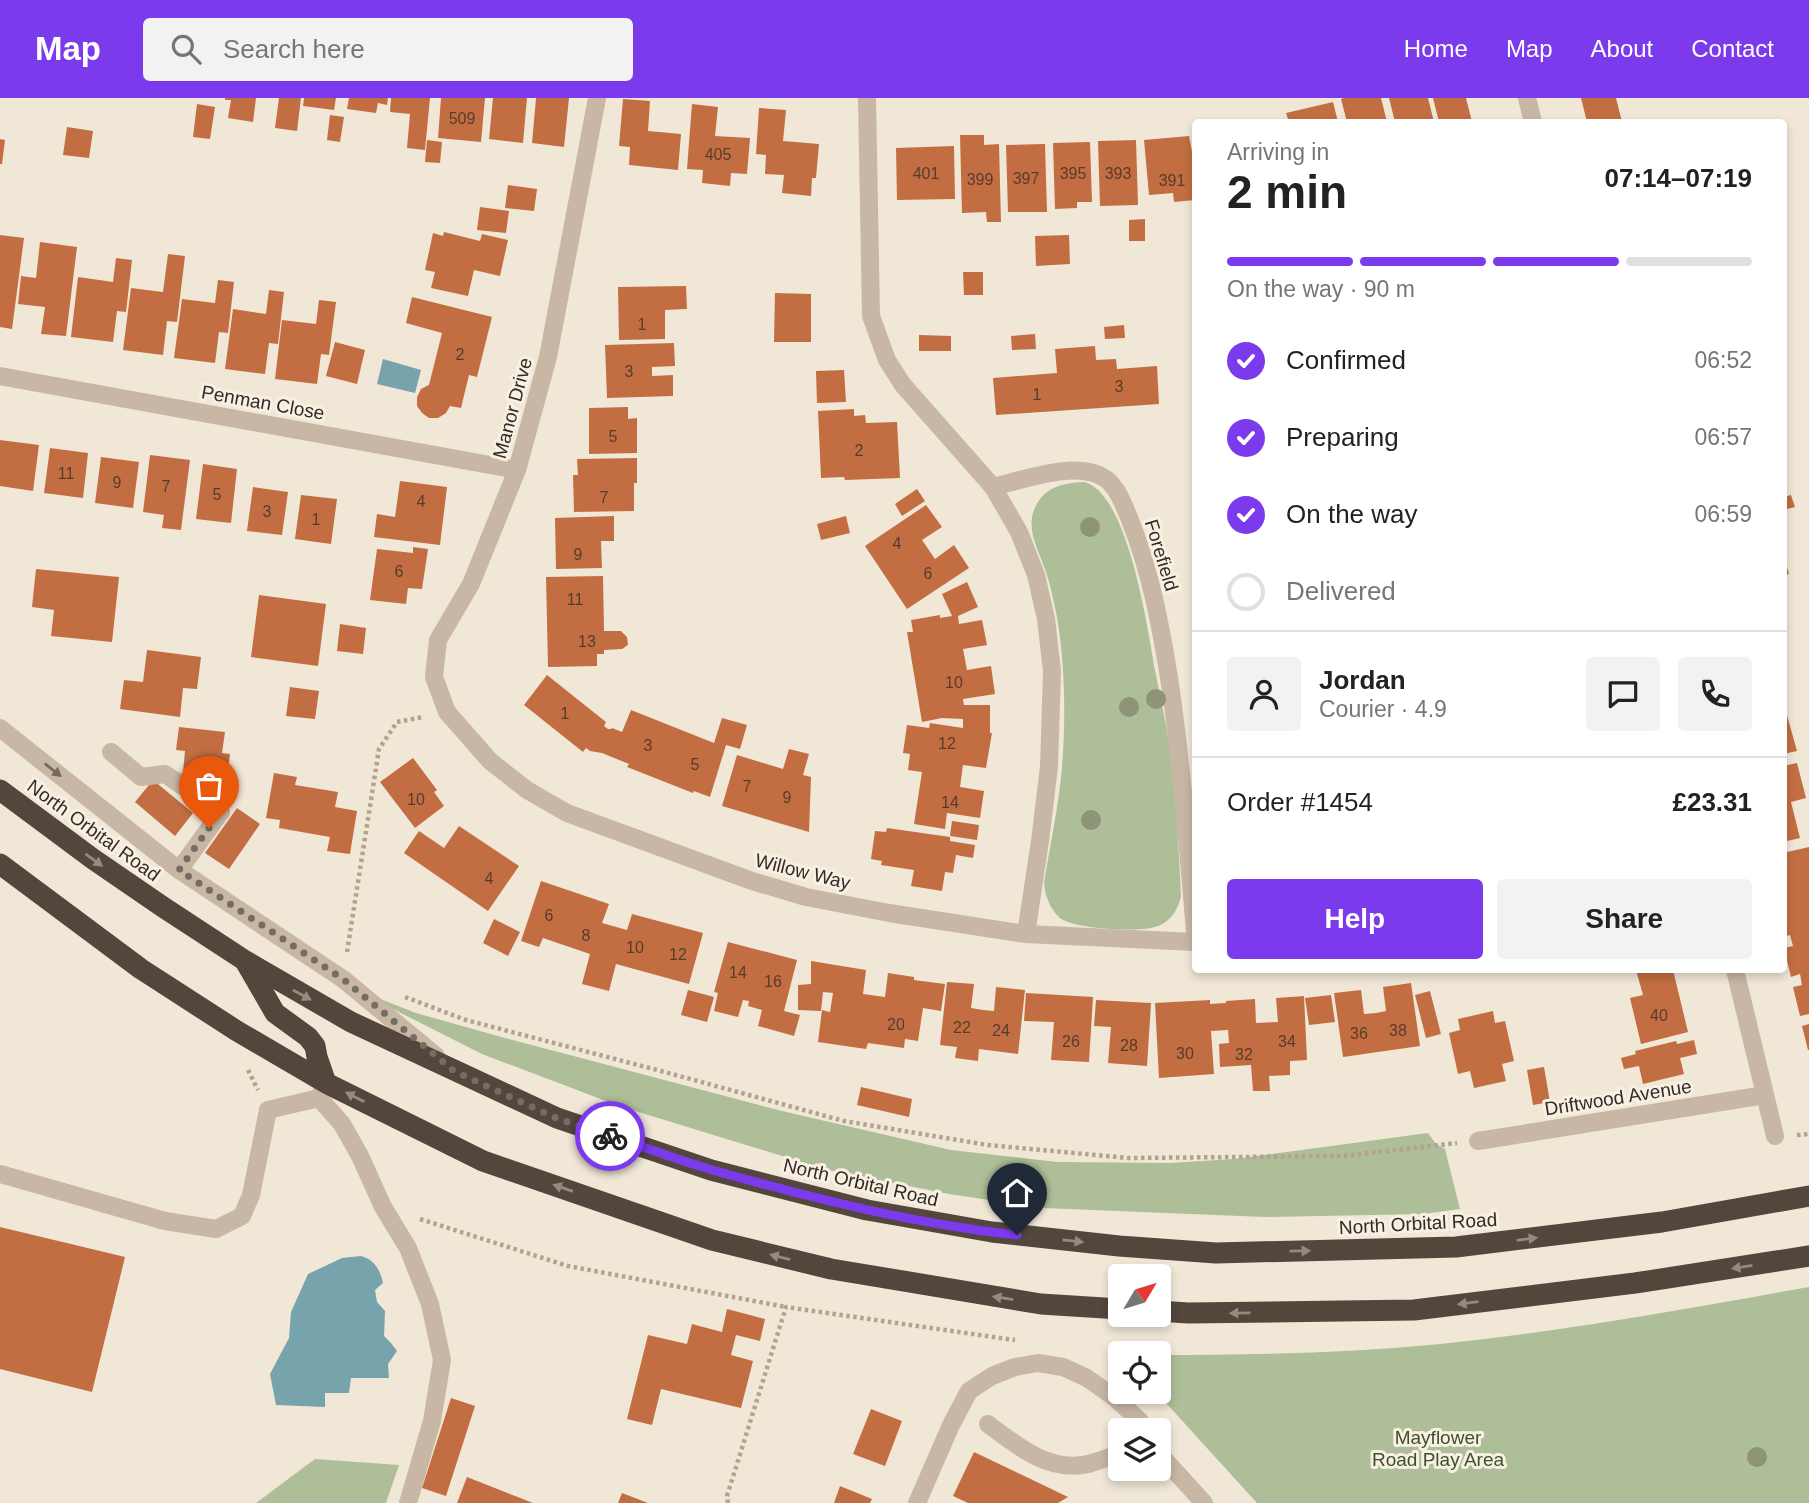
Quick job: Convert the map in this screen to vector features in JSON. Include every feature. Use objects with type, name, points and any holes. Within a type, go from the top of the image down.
[{"type":"highway","name":"North Orbital Road","points":[[0,790],[163,908],[244,960],[351,1022],[556,1118],[710,1170],[867,1210],[992,1232],[1118,1246],[1216,1253],[1456,1247],[1662,1222],[1809,1196]]},
{"type":"highway","points":[[0,864],[141,968],[323,1091],[483,1161],[712,1240],[831,1269],[1041,1304],[1108,1308]]},
{"type":"highway","points":[[244,960],[275,1013],[308,1037],[315,1046],[323,1091]]},
{"type":"highway","points":[[1171,1312],[1414,1310],[1634,1283],[1809,1256]]},
{"type":"street","name":"Manor Drive","points":[[447,712],[433,677],[438,640],[471,584],[517,470],[548,357],[597,98]]},
{"type":"street","points":[[867,98],[871,316],[887,360],[903,385],[993,488],[1019,531],[1036,575],[1046,620],[1052,671],[1049,767],[1026,934]]},
{"type":"street","points":[[1527,98],[1532,119]]},
{"type":"street","name":"Penman Close","points":[[0,376],[517,470]]},
{"type":"street","name":"Forefield","points":[[993,488],[1059,472],[1080,470],[1094,472],[1105,479],[1114,487],[1124,506],[1145,565],[1164,648],[1179,746],[1192,897]]},
{"type":"street","name":"Willow Way","points":[[447,712],[490,761],[527,790],[566,813],[752,881],[806,897],[1026,934],[1192,943]]},
{"type":"street","points":[[0,728],[179,870],[343,979],[454,1071]]},
{"type":"street","points":[[111,752],[141,777],[164,774],[221,812],[179,870]]},
{"type":"street","points":[[1736,973],[1775,1136]]},
{"type":"street","points":[[0,1174],[165,1221],[216,1229],[242,1216],[251,1195],[268,1110],[323,1091],[360,1156],[383,1207],[408,1248],[430,1304],[442,1360],[432,1421],[408,1503]]},
{"type":"street","name":"Driftwood Avenue","points":[[1478,1141],[1765,1095]]},
{"type":"street","points":[[918,1503],[951,1425],[969,1391],[992,1376],[1015,1367],[1038,1363],[1063,1367],[1087,1378],[1137,1418]]},
{"type":"street","points":[[988,1424],[1035,1457],[1061,1466],[1086,1465],[1108,1457]]},
{"type":"street","points":[[1171,1467],[1204,1503]]},
{"type":"path","points":[[343,979],[379,749],[397,722],[447,712]]},
{"type":"path","points":[[396,993],[466,1020],[844,1121],[988,1145],[1128,1158],[1344,1156],[1478,1141]]},
{"type":"path","points":[[383,1207],[568,1266],[786,1307],[1024,1341]]},
{"type":"path","points":[[728,1503],[727,1496],[786,1307]]},
{"type":"green space","points":[[1084,482],[1099,491],[1113,510],[1124,535],[1141,596],[1170,749],[1181,897],[1170,918],[1163,924],[1150,928],[1108,929],[1067,922],[1053,911],[1044,883],[1061,781],[1064,692],[1057,617],[1047,575],[1033,537],[1032,521],[1037,505],[1047,492],[1067,484]]},
{"type":"green space","points":[[370,995],[416,1013],[505,1038],[782,1111],[951,1150],[1057,1162],[1170,1163],[1234,1159],[1428,1133],[1436,1144],[1445,1149],[1460,1209],[1423,1214],[1265,1217],[1044,1208],[949,1194],[828,1170],[619,1106],[482,1054]]},
{"type":"green space","name":"Mayflower Road Play Area","points":[[1809,1287],[1809,1503],[1257,1503],[1167,1404],[1171,1404],[1171,1355],[1300,1353],[1440,1344],[1671,1311]]},
{"type":"green space","points":[[315,1459],[399,1465],[386,1503],[256,1503]]},
{"type":"water","points":[[383,359],[421,370],[415,393],[377,384]]},
{"type":"water","points":[[361,1256],[376,1266],[383,1283],[375,1290],[377,1302],[385,1311],[384,1336],[397,1351],[388,1364],[389,1378],[351,1378],[349,1393],[325,1393],[325,1407],[276,1405],[270,1374],[289,1338],[291,1312],[308,1274],[342,1258]]},
{"type":"building","points":[[225,98],[256,98],[253,122],[228,118],[231,100]]},
{"type":"building","points":[[279,98],[301,98],[297,131],[275,128]]},
{"type":"building","points":[[304,98],[336,98],[334,110],[303,106]]},
{"type":"building","points":[[349,98],[388,98],[387,105],[378,103],[376,113],[347,109]]},
{"type":"building","points":[[391,98],[430,98],[425,150],[407,148],[410,114],[390,112]]},
{"type":"building","points":[[441,98],[485,98],[481,142],[438,138]]},
{"type":"building","points":[[493,98],[527,98],[523,143],[489,139]]},
{"type":"building","points":[[536,98],[569,98],[564,147],[532,143]]},
{"type":"building","points":[[1381,98],[1386,119],[1346,119],[1341,99]]},
{"type":"building","points":[[1389,98],[1428,98],[1433,119],[1394,119]]},
{"type":"building","points":[[1433,98],[1466,98],[1471,119],[1438,119]]},
{"type":"building","points":[[1581,98],[1616,98],[1621,119],[1586,119]]},
{"type":"building","points":[[623,99],[650,101],[648,131],[681,134],[678,170],[629,165],[630,147],[619,146]]},
{"type":"building","points":[[1333,102],[1337,119],[1288,119],[1286,113]]},
{"type":"building","points":[[197,104],[215,107],[210,139],[193,137]]},
{"type":"building","points":[[692,104],[718,107],[715,136],[750,138],[747,174],[731,173],[730,186],[702,183],[703,170],[687,169]]},
{"type":"building","points":[[759,108],[786,110],[783,141],[819,144],[816,178],[812,178],[811,196],[782,193],[784,175],[765,174],[766,155],[756,154]]},
{"type":"building","points":[[330,115],[344,117],[340,142],[327,140]]},
{"type":"building","points":[[67,127],[93,131],[89,158],[63,155]]},
{"type":"building","points":[[960,135],[984,135],[984,145],[999,144],[1001,222],[987,222],[986,212],[962,213]]},
{"type":"building","points":[[1189,136],[1192,152],[1192,200],[1174,202],[1173,193],[1149,195],[1144,140]]},
{"type":"building","points":[[0,139],[5,140],[2,164],[0,164]]},
{"type":"building","points":[[427,140],[442,142],[440,163],[425,162]]},
{"type":"building","points":[[1136,140],[1138,205],[1100,206],[1098,141]]},
{"type":"building","points":[[1090,142],[1092,202],[1077,202],[1077,208],[1055,209],[1053,143]]},
{"type":"building","points":[[1045,144],[1047,212],[1008,212],[1006,145]]},
{"type":"building","points":[[954,146],[955,199],[897,200],[896,148]]},
{"type":"building","points":[[508,185],[537,189],[534,211],[505,208]]},
{"type":"building","points":[[480,207],[509,211],[506,233],[477,230]]},
{"type":"building","points":[[1145,219],[1145,241],[1129,241],[1129,220]]},
{"type":"building","points":[[444,232],[480,241],[482,234],[508,240],[500,276],[474,270],[468,296],[431,288],[435,272],[425,270],[433,233],[443,236]]},
{"type":"building","points":[[0,235],[24,238],[12,329],[0,327]]},
{"type":"building","points":[[1069,235],[1070,264],[1036,266],[1035,236]]},
{"type":"building","points":[[40,242],[77,247],[66,336],[41,334],[45,307],[18,304],[21,276],[36,278]]},
{"type":"building","points":[[168,254],[185,256],[177,322],[167,321],[163,355],[123,350],[131,288],[163,292]]},
{"type":"building","points":[[116,258],[132,260],[126,312],[117,311],[113,342],[71,337],[78,277],[113,282]]},
{"type":"building","points":[[963,272],[983,272],[983,295],[964,295]]},
{"type":"building","points":[[218,280],[234,282],[228,333],[219,332],[215,363],[174,358],[182,299],[215,303]]},
{"type":"building","points":[[686,286],[687,309],[665,310],[665,339],[619,340],[618,287]]},
{"type":"building","points":[[269,290],[284,292],[278,344],[269,343],[265,374],[225,369],[233,309],[266,314]]},
{"type":"building","points":[[775,293],[811,294],[811,342],[774,342]]},
{"type":"building","points":[[412,297],[492,317],[477,377],[469,375],[461,408],[450,406],[446,413],[438,418],[429,418],[422,413],[417,406],[417,397],[421,389],[429,385],[442,333],[406,323]]},
{"type":"building","points":[[319,300],[336,302],[329,355],[321,354],[317,384],[275,379],[282,320],[316,324]]},
{"type":"building","points":[[1124,325],[1125,338],[1105,339],[1104,327]]},
{"type":"building","points":[[1035,334],[1036,349],[1012,350],[1011,336]]},
{"type":"building","points":[[919,335],[951,336],[951,351],[919,351]]},
{"type":"building","points":[[335,342],[365,350],[357,384],[326,376]]},
{"type":"building","points":[[674,343],[675,366],[652,367],[652,376],[673,375],[673,396],[607,398],[605,345]]},
{"type":"building","points":[[1095,346],[1096,360],[1116,359],[1117,369],[1157,366],[1159,404],[996,415],[993,378],[1057,373],[1055,349]]},
{"type":"building","points":[[844,370],[846,402],[817,403],[816,371]]},
{"type":"building","points":[[628,407],[628,419],[637,418],[637,453],[589,454],[589,408]]},
{"type":"building","points":[[854,409],[854,416],[865,415],[866,423],[897,422],[900,478],[821,478],[818,411]]},
{"type":"building","points":[[0,440],[39,445],[33,491],[0,486]]},
{"type":"building","points":[[50,448],[88,453],[83,498],[44,493]]},
{"type":"building","points":[[150,455],[190,460],[181,530],[162,528],[164,515],[143,512]]},
{"type":"building","points":[[101,457],[139,462],[133,508],[95,503]]},
{"type":"building","points":[[637,458],[634,511],[574,512],[573,475],[578,475],[577,459]]},
{"type":"building","points":[[203,464],[237,469],[231,523],[196,519]]},
{"type":"building","points":[[400,481],[447,487],[440,545],[374,537],[377,514],[395,517]]},
{"type":"building","points":[[253,487],[288,492],[282,535],[247,531]]},
{"type":"building","points":[[917,489],[925,501],[902,516],[895,504]]},
{"type":"building","points":[[301,495],[337,499],[331,544],[295,539]]},
{"type":"building","points":[[1791,495],[1795,507],[1787,509],[1787,496]]},
{"type":"building","points":[[926,505],[942,527],[922,540],[935,559],[954,545],[969,568],[907,609],[865,546]]},
{"type":"building","points":[[614,516],[614,541],[601,541],[602,568],[556,569],[555,518]]},
{"type":"building","points":[[846,516],[850,533],[821,540],[817,524]]},
{"type":"building","points":[[413,547],[428,549],[422,589],[408,588],[406,604],[370,600],[377,549],[413,553]]},
{"type":"building","points":[[36,569],[119,577],[112,642],[51,636],[54,610],[32,607]]},
{"type":"building","points":[[603,576],[604,631],[621,631],[627,637],[628,645],[622,649],[604,650],[604,654],[597,654],[597,666],[548,667],[546,577]]},
{"type":"building","points":[[967,582],[978,607],[958,616],[959,624],[982,620],[987,645],[963,649],[967,670],[991,666],[995,694],[963,699],[964,705],[990,705],[992,733],[986,768],[963,765],[960,787],[984,791],[980,818],[947,813],[945,829],[914,824],[922,772],[908,770],[910,754],[903,753],[907,725],[929,728],[930,723],[963,728],[963,719],[942,718],[922,722],[907,632],[913,632],[911,620],[940,615],[940,618],[952,616],[942,594]]},
{"type":"building","points":[[259,595],[326,604],[318,666],[251,657]]},
{"type":"building","points":[[340,624],[366,628],[363,654],[337,651]]},
{"type":"building","points":[[147,650],[201,657],[197,689],[183,688],[180,717],[120,709],[124,680],[143,682]]},
{"type":"building","points":[[547,675],[606,722],[604,726],[608,729],[622,732],[631,710],[714,743],[722,718],[747,725],[740,749],[726,745],[710,797],[627,767],[629,764],[602,753],[586,748],[583,752],[524,705]]},
{"type":"building","points":[[290,687],[319,691],[315,719],[286,716]]},
{"type":"building","points":[[1787,715],[1797,751],[1787,753]]},
{"type":"building","points":[[179,727],[225,732],[222,753],[230,754],[227,777],[183,772],[185,751],[176,750]]},
{"type":"building","points":[[789,749],[809,754],[803,775],[811,777],[809,832],[722,806],[737,755],[783,769]]},
{"type":"building","points":[[413,758],[437,790],[434,792],[444,806],[415,828],[380,782]]},
{"type":"building","points":[[1797,763],[1806,798],[1791,802],[1800,838],[1787,841],[1787,765]]},
{"type":"building","points":[[274,773],[297,777],[295,785],[338,792],[335,807],[357,811],[350,854],[327,851],[330,837],[279,828],[280,820],[266,818]]},
{"type":"building","points":[[153,780],[193,813],[175,836],[135,802]]},
{"type":"building","points":[[237,808],[260,824],[229,869],[205,853]]},
{"type":"building","points":[[952,821],[979,825],[977,840],[950,836]]},
{"type":"building","points":[[459,826],[519,866],[488,911],[404,853],[419,831],[444,848]]},
{"type":"building","points":[[887,828],[950,837],[950,841],[975,845],[973,858],[956,855],[953,873],[945,872],[942,891],[911,886],[914,870],[881,865],[882,861],[871,859],[875,831],[886,832]]},
{"type":"building","points":[[1809,847],[1809,1014],[1800,1016],[1793,987],[1802,985],[1800,974],[1791,977],[1787,960],[1787,947],[1793,946],[1790,935],[1787,936],[1787,852]]},
{"type":"building","points":[[541,881],[609,904],[602,923],[627,930],[632,914],[703,933],[689,984],[616,964],[609,991],[582,984],[590,954],[543,938],[539,947],[521,941]]},
{"type":"building","points":[[494,919],[520,932],[508,956],[483,943]]},
{"type":"building","points":[[728,942],[797,960],[784,1011],[800,1015],[794,1036],[758,1026],[762,1010],[748,1006],[749,1001],[743,1000],[738,1017],[714,1011],[718,993],[714,992]]},
{"type":"building","points":[[811,961],[866,970],[863,994],[885,997],[888,973],[945,984],[941,1011],[923,1008],[918,1041],[905,1039],[904,1048],[868,1043],[866,1049],[818,1042],[822,1010],[830,1012],[833,993],[823,992],[821,1011],[798,1010],[798,985],[811,984]]},
{"type":"building","points":[[1637,973],[1674,973],[1688,1032],[1641,1044],[1630,998],[1643,995]]},
{"type":"building","points":[[947,982],[974,984],[971,1008],[983,1010],[994,1011],[996,987],[1025,990],[1018,1054],[979,1049],[978,1061],[955,1058],[957,1047],[940,1045]]},
{"type":"building","points":[[1411,983],[1420,1046],[1343,1057],[1334,993],[1361,990],[1364,1014],[1376,1013],[1386,1011],[1383,987]]},
{"type":"building","points":[[688,990],[714,997],[707,1022],[681,1015]]},
{"type":"building","points":[[1430,991],[1441,1034],[1426,1038],[1415,995]]},
{"type":"building","points":[[1026,993],[1093,997],[1089,1062],[1051,1060],[1054,1022],[1024,1021]]},
{"type":"building","points":[[1331,995],[1335,1022],[1309,1025],[1305,998]]},
{"type":"building","points":[[1304,996],[1307,1060],[1290,1061],[1290,1075],[1269,1076],[1270,1091],[1253,1091],[1251,1065],[1220,1067],[1219,1044],[1229,1043],[1228,1030],[1211,1031],[1214,1074],[1159,1078],[1155,1003],[1210,1000],[1210,1004],[1255,999],[1256,1023],[1278,1022],[1276,998]]},
{"type":"building","points":[[1096,1000],[1151,1003],[1147,1066],[1108,1063],[1111,1027],[1094,1026]]},
{"type":"building","points":[[1493,1011],[1495,1023],[1505,1021],[1514,1061],[1502,1064],[1506,1081],[1474,1088],[1470,1071],[1458,1074],[1449,1033],[1460,1030],[1458,1019]]},
{"type":"building","points":[[1809,1024],[1809,1050],[1808,1050],[1802,1026]]},
{"type":"building","points":[[1694,1040],[1697,1054],[1680,1058],[1684,1074],[1643,1084],[1639,1066],[1624,1069],[1621,1058],[1636,1054],[1635,1051],[1676,1041],[1677,1044]]},
{"type":"building","points":[[1544,1067],[1550,1102],[1533,1105],[1527,1070]]},
{"type":"building","points":[[861,1087],[912,1099],[909,1117],[857,1105]]},
{"type":"building","points":[[0,1227],[125,1257],[92,1392],[0,1369]]},
{"type":"building","points":[[727,1309],[765,1319],[760,1341],[736,1335],[731,1355],[753,1361],[741,1408],[661,1389],[652,1425],[627,1419],[648,1335],[687,1344],[692,1324],[722,1332]]},
{"type":"building","points":[[451,1398],[475,1406],[446,1496],[422,1488]]},
{"type":"building","points":[[871,1409],[902,1421],[885,1466],[853,1454]]},
{"type":"building","points":[[974,1452],[1068,1497],[1058,1503],[968,1503],[953,1496]]},
{"type":"building","points":[[467,1477],[533,1503],[457,1503]]},
{"type":"building","points":[[840,1486],[872,1499],[870,1503],[834,1503]]},
{"type":"building","points":[[622,1493],[648,1503],[618,1503]]},
{"type":"way so far","points":[[209,828],[179,870],[343,979],[454,1071],[556,1118],[610,1136]]},
{"type":"route","points":[[610,1136],[710,1170],[867,1210],[1017,1235]]}]
